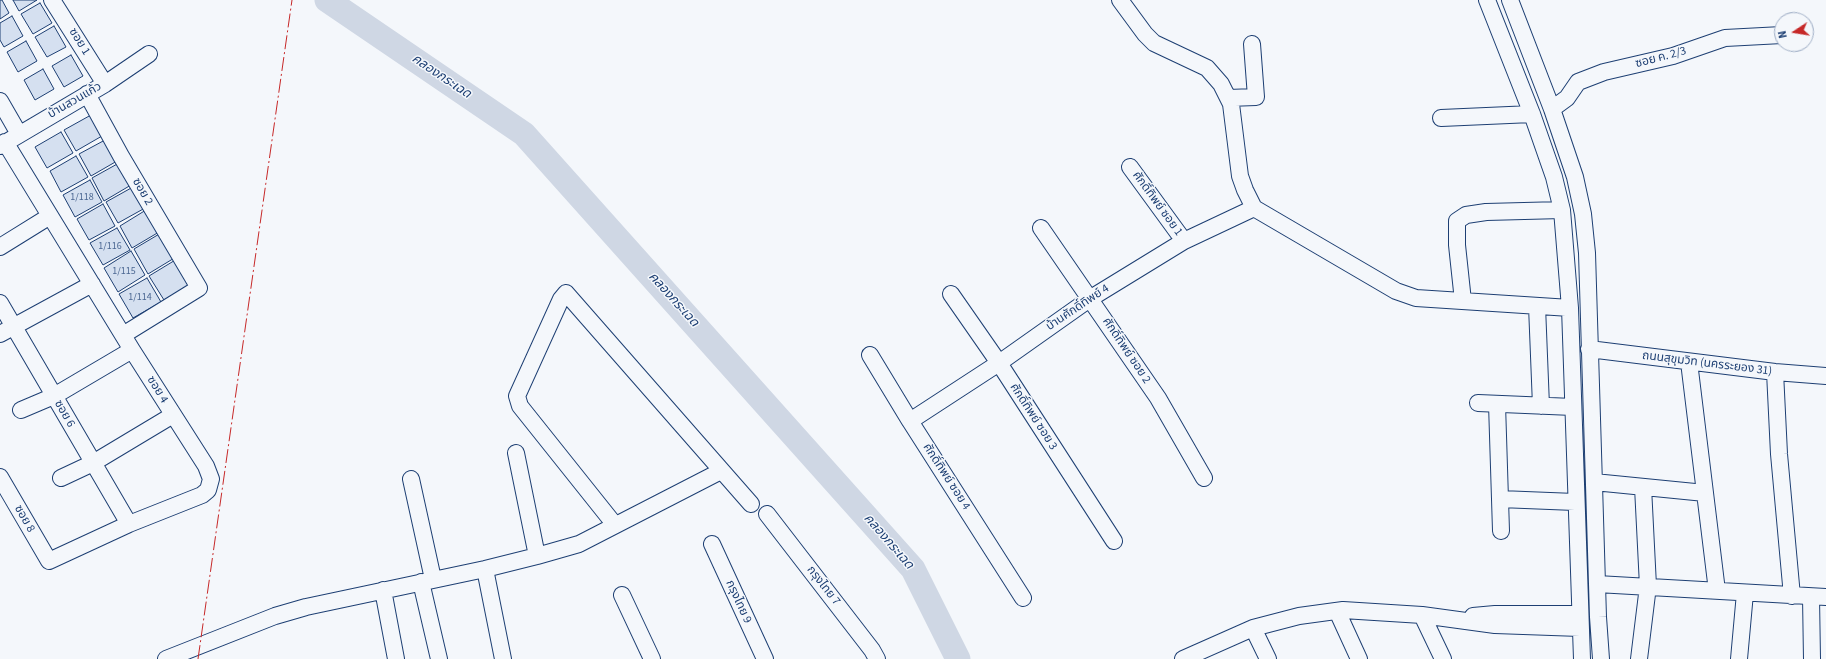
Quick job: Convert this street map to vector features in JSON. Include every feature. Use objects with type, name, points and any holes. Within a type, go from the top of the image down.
[{"type":"street","name":"ซอย 1","points":[[52,0],[105,84]]},
{"type":"street","points":[[1120,0],[1145,34],[1154,43],[1207,68],[1221,84],[1231,104],[1240,176],[1254,208],[1396,291],[1416,298],[1570,308]]},
{"type":"street","points":[[1487,0],[1532,114],[1554,177],[1562,210],[1570,308],[1575,502],[1582,659]]},
{"type":"street","points":[[1510,0],[1552,109],[1575,178],[1583,214],[1587,253],[1597,584],[1601,659]]},
{"type":"street","name":"ซอย ค. 2/3","points":[[1552,109],[1567,98],[1578,82],[1604,72],[1673,56],[1725,38],[1774,35]]},
{"type":"street","points":[[1228,98],[1256,97],[1252,44]]},
{"type":"street","name":"บ้านสวนแก้ว","points":[[3,144],[105,84],[149,54]]},
{"type":"street","name":"ซอย 2","points":[[88,94],[124,163],[199,288],[123,335]]},
{"type":"street","points":[[0,101],[19,134]]},
{"type":"street","points":[[1441,118],[1532,114]]},
{"type":"street","name":"ซอย 4","points":[[3,144],[50,216],[209,472],[210,485],[208,490],[202,495],[129,524],[49,560]]},
{"type":"street","name":"ศักดิ์ทิพย์ ซอย 1","points":[[1130,167],[1184,241]]},
{"type":"street","name":"บ้านศักดิ์ทิพย์ 4","points":[[910,422],[1091,298],[1184,241],[1254,208]]},
{"type":"street","points":[[1464,301],[1457,245],[1457,221],[1466,215],[1486,212],[1562,210]]},
{"type":"street","points":[[0,247],[50,216]]},
{"type":"street","name":"ศักดิ์ทิพย์ ซอย 2","points":[[1041,228],[1091,298],[1158,398],[1204,478]]},
{"type":"street","points":[[7,330],[92,284]]},
{"type":"street","points":[[615,525],[520,406],[518,396],[561,299],[566,293],[751,504]]},
{"type":"street","name":"ศักดิ์ทิพย์ ซอย 3","points":[[951,294],[998,363],[1114,541]]},
{"type":"street","name":"ซอย 6","points":[[0,303],[7,330],[54,396],[129,524]]},
{"type":"street","points":[[1537,306],[1541,406]]},
{"type":"street","name":"ถนนสุขุมวิท (นครระยอง 31)","points":[[1589,349],[1775,372],[1826,376]]},
{"type":"street","points":[[21,410],[54,396],[132,350]]},
{"type":"street","name":"ศักดิ์ทิพย์ ซอย 4","points":[[870,355],[910,422],[1023,598]]},
{"type":"street","points":[[1689,362],[1717,591]]},
{"type":"street","points":[[1775,372],[1779,454],[1792,596]]},
{"type":"street","points":[[1478,403],[1573,407]]},
{"type":"street","points":[[1497,404],[1501,531]]},
{"type":"street","points":[[61,478],[93,463],[173,415]]},
{"type":"street","points":[[516,453],[537,556]]},
{"type":"street","points":[[166,659],[275,616],[306,607],[427,580],[485,569],[579,544],[721,471]]},
{"type":"street","name":"ซอย 8","points":[[0,477],[49,560]]},
{"type":"street","points":[[411,479],[439,659]]},
{"type":"street","points":[[1594,482],[1705,493]]},
{"type":"street","points":[[1639,659],[1648,586],[1643,487]]},
{"type":"street","points":[[1500,498],[1575,502]]},
{"type":"street","name":"กรุงไทย 7","points":[[767,514],[872,650],[877,659]]},
{"type":"street","name":"กรุงไทย 9","points":[[712,544],[765,659]]},
{"type":"street","points":[[485,569],[503,659]]},
{"type":"street","points":[[1597,584],[1819,597],[1812,659]]},
{"type":"street","points":[[383,590],[396,659]]},
{"type":"street","points":[[1739,659],[1745,593]]},
{"type":"street","points":[[622,595],[652,659]]},
{"type":"street","points":[[1183,659],[1253,628],[1299,616],[1337,611],[1422,615],[1495,625],[1580,621]]},
{"type":"street","points":[[1337,611],[1359,659]]},
{"type":"street","points":[[1422,615],[1443,659]]},
{"type":"street","points":[[1253,628],[1268,659]]},
{"type":"building","points":[[0,0],[2,0],[9,13],[0,19]]},
{"type":"building","points":[[13,0],[37,0],[19,11]]},
{"type":"building","points":[[40,3],[52,23],[33,34],[21,14]]},
{"type":"building","points":[[12,16],[23,36],[4,47],[0,40],[0,23]]},
{"type":"building","points":[[54,26],[66,47],[47,57],[35,37]]},
{"type":"building","points":[[26,41],[37,61],[18,72],[7,52]]},
{"type":"building","points":[[71,55],[83,76],[64,87],[52,66]]},
{"type":"building","points":[[43,69],[54,89],[35,100],[24,80]]},
{"type":"building","points":[[91,115],[102,136],[76,151],[64,130]]},
{"type":"building","points":[[61,132],[73,153],[47,168],[35,147]]},
{"type":"building","points":[[105,140],[117,161],[91,176],[79,154]]},
{"type":"building","points":[[76,156],[88,177],[61,192],[50,171]]},
{"type":"building","points":[[119,163],[131,185],[104,201],[92,178]]},
{"type":"building","points":[[90,180],[102,202],[75,217],[63,195]]},
{"type":"building","points":[[133,187],[145,208],[118,223],[106,202]]},
{"type":"building","points":[[103,204],[115,226],[89,240],[77,219]]},
{"type":"building","points":[[146,210],[159,232],[132,248],[120,226]]},
{"type":"building","points":[[117,228],[130,250],[103,265],[90,243]]},
{"type":"building","points":[[161,233],[176,257],[148,274],[134,249]]},
{"type":"building","points":[[131,251],[145,275],[118,292],[104,268]]},
{"type":"building","points":[[177,259],[191,284],[164,300],[149,276]]},
{"type":"building","points":[[147,278],[161,302],[133,318],[119,294]]},
{"type":"waterway","name":"คลองกระเฉด","points":[[327,0],[524,134],[913,569],[958,659]]},
{"type":"power","points":[[198,659],[292,0]]}]
